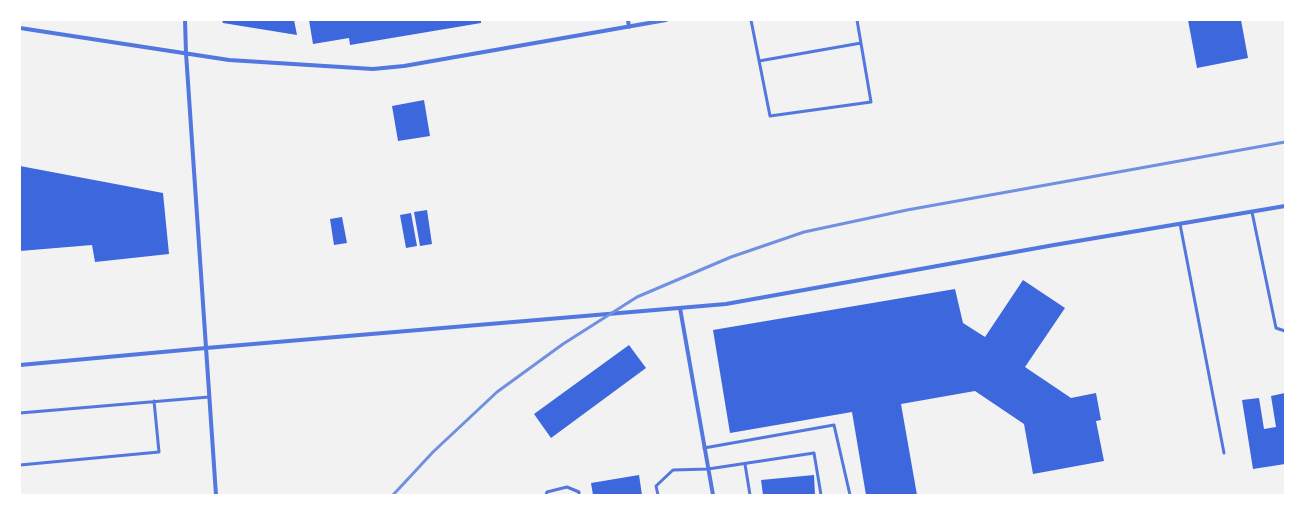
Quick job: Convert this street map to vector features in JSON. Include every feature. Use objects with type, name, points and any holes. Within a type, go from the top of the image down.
[{"type":"street","points":[[185,20],[216,495]]},
{"type":"street","points":[[628,20],[629,27]]},
{"type":"street","points":[[20,28],[229,60],[373,69],[404,66],[666,20]]},
{"type":"street","points":[[20,365],[726,304],[1046,246],[1285,206]]},
{"type":"street","points":[[680,308],[712,495]]},
{"type":"lane","points":[[751,20],[770,116],[871,102],[857,20]]},
{"type":"lane","points":[[759,61],[860,43]]},
{"type":"lane","points":[[1252,212],[1276,328],[1285,331]]},
{"type":"lane","points":[[1180,224],[1224,452]]},
{"type":"lane","points":[[20,413],[209,397]]},
{"type":"lane","points":[[20,465],[159,452],[154,401]]},
{"type":"lane","points":[[704,448],[834,425],[850,495]]},
{"type":"lane","points":[[658,495],[656,486],[672,470],[708,469],[814,453],[821,495]]},
{"type":"lane","points":[[745,464],[750,495]]},
{"type":"lane","points":[[546,495],[547,492],[567,487],[579,492],[579,495]]},
{"type":"building","points":[[222,20],[294,20],[297,35],[223,23]]},
{"type":"building","points":[[309,20],[481,20],[481,23],[350,45],[349,38],[313,44]]},
{"type":"building","points":[[1188,20],[1241,20],[1248,58],[1197,68]]},
{"type":"building","points":[[424,100],[430,136],[398,141],[392,106]]},
{"type":"building","points":[[20,166],[163,193],[169,254],[95,262],[92,245],[20,251]]},
{"type":"building","points":[[427,210],[432,244],[420,246],[414,212]]},
{"type":"building","points":[[411,213],[417,246],[406,248],[400,215]]},
{"type":"building","points":[[342,217],[347,243],[334,245],[330,219]]},
{"type":"building","points":[[1023,280],[1065,308],[1025,367],[1071,398],[1096,393],[1101,420],[1096,421],[1104,461],[1033,474],[1024,424],[975,391],[901,404],[917,495],[866,495],[852,412],[730,433],[713,330],[955,289],[963,323],[985,337]]},
{"type":"building","points":[[629,345],[646,368],[551,438],[534,414]]},
{"type":"building","points":[[1285,393],[1285,464],[1253,469],[1242,400],[1259,398],[1264,429],[1276,427],[1271,396]]},
{"type":"building","points":[[639,475],[642,495],[593,495],[591,483]]},
{"type":"building","points":[[814,475],[815,495],[763,495],[761,480]]},
{"type":"railway","points":[[393,495],[433,452],[497,392],[563,344],[637,297],[731,257],[804,232],[907,210],[1285,142]]}]
